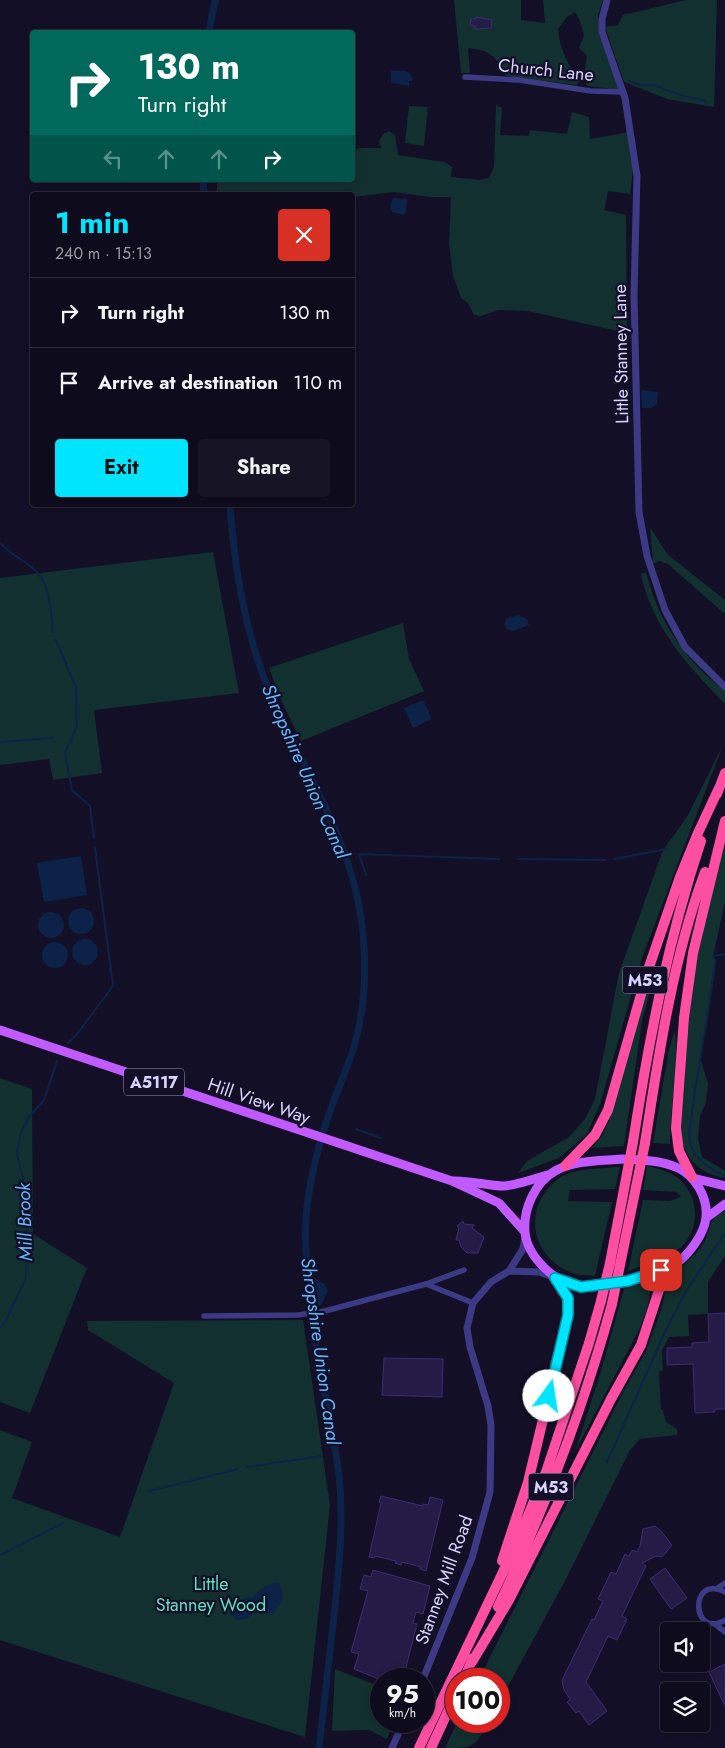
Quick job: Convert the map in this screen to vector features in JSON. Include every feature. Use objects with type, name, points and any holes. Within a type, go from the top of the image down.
[{"type":"highway","name":"M53","points":[[565,1166],[595,1135],[608,1110],[651,960],[680,877],[725,774]]},
{"type":"highway","name":"M53","points":[[419,1748],[515,1547],[546,1472],[590,1343],[610,1262],[633,1142],[649,1042],[669,949],[688,881],[719,788]]},
{"type":"highway","name":"M53","points":[[469,1668],[524,1553],[584,1400],[612,1304],[645,1143],[660,1044],[681,952],[704,877],[725,820]]},
{"type":"highway","name":"M53","points":[[692,1178],[679,1151],[676,1128],[684,1018],[693,952],[725,820]]},
{"type":"highway","points":[[472,1662],[509,1600],[611,1398],[641,1345],[661,1284],[674,1265]]},
{"type":"highway","points":[[488,1601],[528,1482],[568,1315],[568,1298],[554,1278]]},
{"type":"highway","points":[[431,1748],[445,1718]]},
{"type":"main road","name":"Hill View Way","points":[[0,1030],[452,1181],[499,1203],[525,1234]]},
{"type":"main road","points":[[725,1186],[692,1178],[678,1168],[647,1160],[622,1159],[565,1166],[542,1181],[533,1194],[528,1209],[525,1234],[538,1261],[554,1278],[581,1287],[611,1284],[649,1275],[674,1265],[696,1241],[706,1218],[715,1209],[725,1204]]},
{"type":"main road","name":"Hill View Way","points":[[452,1181],[468,1180],[504,1186],[549,1175]]},
{"type":"main road","points":[[692,1178],[705,1202],[706,1218]]},
{"type":"street","name":"Little Stanney Lane","points":[[607,0],[602,18],[602,32],[628,109],[637,176],[634,294],[639,512],[647,556],[664,610],[685,647],[725,687]]},
{"type":"street","name":"Church Lane","points":[[465,78],[518,80],[591,91],[623,92]]},
{"type":"street","name":"Stanney Mill Road","points":[[427,1668],[472,1558],[490,1492],[489,1416],[467,1328],[473,1303],[491,1282],[509,1271],[523,1249],[525,1234]]},
{"type":"street","points":[[204,1316],[298,1314],[324,1311],[426,1284],[464,1270]]},
{"type":"street","points":[[509,1271],[539,1272],[554,1278]]},
{"type":"street","points":[[426,1284],[473,1303]]},
{"type":"street","points":[[725,1583],[703,1594],[698,1605],[702,1618],[722,1628],[725,1632]]},
{"type":"street","points":[[716,1589],[725,1592]]},
{"type":"street","points":[[713,1624],[725,1620]]},
{"type":"street","points":[[392,1748],[399,1733]]},
{"type":"green space","points":[[454,0],[521,0],[521,20],[545,23],[543,0],[603,0],[598,14],[599,35],[620,90],[587,86],[585,67],[587,56],[579,48],[584,36],[580,21],[575,12],[567,17],[558,29],[565,57],[580,81],[576,85],[506,76],[496,59],[492,56],[482,51],[468,48],[470,73],[461,73]]},
{"type":"green space","points":[[686,0],[717,0],[714,107],[667,99],[624,82],[605,27],[618,25],[623,15]]},
{"type":"green space","points":[[496,105],[502,108],[500,135],[529,136],[530,130],[567,134],[572,112],[589,117],[590,139],[630,132],[633,171],[630,194],[608,191],[604,210],[626,215],[627,333],[528,311],[499,310],[481,316],[474,315],[468,303],[461,298],[453,276],[449,244],[451,197],[430,197],[394,192],[355,197],[355,192],[217,192],[217,182],[355,182],[355,149],[381,148],[379,141],[383,134],[389,131],[395,135],[398,155],[444,162],[452,167],[451,177],[479,180],[489,178],[494,167]]},
{"type":"green space","points":[[409,106],[428,107],[424,146],[405,143]]},
{"type":"green space","points":[[650,527],[667,554],[725,600],[725,614],[668,564],[659,561],[653,564]]},
{"type":"green space","points":[[213,552],[239,693],[94,710],[102,773],[53,780],[49,759],[0,765],[0,578]]},
{"type":"green space","points":[[646,572],[651,590],[666,624],[685,653],[710,679],[725,691],[725,704],[673,645],[646,593],[641,574]]},
{"type":"green space","points":[[403,623],[409,659],[424,691],[301,741],[282,702],[269,668]]},
{"type":"green space","points":[[723,745],[642,958],[600,1104],[587,1134],[559,1158],[518,1173],[527,1161],[569,1137],[585,1119],[595,1099],[619,973],[663,850],[687,817]]},
{"type":"green space","points":[[725,846],[725,902],[713,956],[715,960],[714,977],[700,1057],[708,1084],[706,1102],[700,1116],[698,1139],[702,1157],[725,1171],[725,1178],[707,1172],[697,1166],[689,1157],[682,1137],[682,1114],[688,1028],[696,967],[708,906]]},
{"type":"green space","points":[[650,976],[654,976],[642,1021],[624,1146],[592,1148],[602,1136],[609,1121]]},
{"type":"green space","points":[[675,1030],[676,1058],[670,1144],[653,1143],[669,1049]]},
{"type":"green space","points":[[0,1078],[32,1089],[33,1234],[87,1268],[30,1413],[0,1402]]},
{"type":"green space","points":[[647,1166],[672,1174],[686,1186],[694,1203],[694,1222],[687,1240],[675,1252],[656,1262],[628,1271],[643,1200],[670,1201],[681,1197],[677,1192],[643,1190]]},
{"type":"green space","points":[[620,1167],[615,1189],[570,1190],[568,1201],[612,1202],[595,1276],[572,1273],[558,1265],[547,1255],[539,1243],[536,1230],[536,1216],[539,1202],[547,1189],[565,1175],[572,1172]]},
{"type":"green space","points":[[725,1211],[725,1256],[708,1282],[708,1314],[688,1315],[689,1336],[669,1337],[662,1350],[663,1371],[659,1372],[661,1410],[663,1410],[666,1422],[677,1429],[677,1435],[640,1439],[630,1450],[566,1579],[510,1683],[510,1668],[485,1668],[618,1402],[646,1351],[661,1310],[668,1280],[697,1252],[705,1241],[716,1215]]},
{"type":"green space","points":[[652,1281],[648,1305],[641,1326],[575,1452],[601,1371],[624,1289]]},
{"type":"green space","name":"Little Stanney Wood","points":[[303,1320],[330,1505],[305,1737],[0,1640],[0,1430],[32,1442],[12,1498],[120,1537],[174,1383],[88,1330],[87,1321]]},
{"type":"green space","points":[[335,1669],[370,1683],[370,1730],[332,1731]]},
{"type":"green space","points":[[375,1733],[389,1733],[387,1739]]},
{"type":"green space","points":[[452,1733],[482,1733],[473,1744],[463,1747],[445,1748]]},
{"type":"water","points":[[391,71],[405,71],[411,74],[413,81],[409,81],[409,86],[391,83]]},
{"type":"water","points":[[393,198],[407,199],[406,213],[403,215],[392,212],[390,205]]},
{"type":"water","points":[[641,390],[658,392],[657,404],[652,408],[642,408]]},
{"type":"water","points":[[518,615],[527,619],[529,625],[513,631],[507,629],[504,624],[506,619]]},
{"type":"water","points":[[423,700],[432,719],[413,728],[404,708]]},
{"type":"water","points":[[81,856],[87,895],[44,902],[37,863]]},
{"type":"water","points":[[81,908],[90,912],[94,921],[90,930],[81,934],[72,930],[68,921],[72,912]]},
{"type":"water","points":[[51,912],[60,916],[64,925],[60,934],[51,938],[42,934],[38,925],[42,916]]},
{"type":"water","points":[[85,939],[94,943],[98,952],[94,961],[85,965],[76,961],[72,952],[76,943]]},
{"type":"water","points":[[55,942],[64,946],[68,955],[64,964],[55,968],[46,964],[42,955],[46,946]]},
{"type":"water","points":[[307,1274],[324,1284],[328,1290],[322,1304],[313,1308]]},
{"type":"water","points":[[278,1582],[283,1596],[273,1614],[254,1612],[246,1619],[237,1620],[231,1615],[229,1607],[238,1600],[252,1597],[264,1587]]},
{"type":"building","points":[[476,17],[492,20],[491,28],[475,29],[475,26],[470,25],[471,19],[476,19]]},
{"type":"building","points":[[463,1221],[464,1224],[474,1225],[472,1228],[484,1237],[478,1253],[467,1253],[461,1247],[459,1240],[456,1240],[459,1228],[457,1226]]},
{"type":"building","points":[[725,1313],[725,1409],[715,1409],[715,1412],[695,1413],[693,1364],[667,1365],[667,1348],[692,1347],[692,1343],[709,1342],[708,1314]]},
{"type":"building","points":[[384,1358],[443,1359],[442,1397],[382,1395]]},
{"type":"building","points":[[381,1496],[423,1506],[423,1504],[428,1505],[430,1497],[443,1500],[426,1571],[420,1569],[421,1567],[402,1562],[401,1565],[395,1563],[396,1561],[375,1556],[374,1558],[369,1557]]},
{"type":"building","points":[[655,1526],[672,1545],[662,1557],[656,1556],[642,1563],[646,1566],[622,1616],[627,1619],[617,1640],[608,1636],[586,1682],[607,1711],[589,1725],[579,1711],[576,1713],[567,1702],[570,1699],[564,1690],[562,1680],[603,1601],[598,1599],[611,1572],[616,1574],[625,1554],[629,1556],[632,1550],[637,1552],[643,1529]]},
{"type":"building","points":[[665,1568],[687,1598],[671,1609],[650,1579]]},
{"type":"building","points":[[373,1570],[430,1586],[423,1614],[416,1612],[413,1623],[417,1624],[406,1668],[370,1668],[370,1676],[354,1669],[359,1654],[351,1652],[368,1591],[360,1589],[364,1575],[371,1577]]},
{"type":"building","points":[[725,1664],[725,1706],[709,1672]]},
{"type":"waterway","name":"Shropshire Union Canal","points":[[209,30],[215,0]]},
{"type":"waterway","points":[[629,81],[640,85],[654,85],[680,95],[706,101]]},
{"type":"waterway","name":"Shropshire Union Canal","points":[[203,182],[204,192]]},
{"type":"waterway","name":"Shropshire Union Canal","points":[[230,507],[240,591],[256,655],[276,705],[333,824],[345,854],[355,886],[364,950],[363,999],[358,1030],[350,1060],[320,1143],[312,1173],[306,1218],[307,1260],[316,1346],[336,1452],[341,1501],[338,1577],[319,1748]]},
{"type":"waterway","name":"Mill Brook","points":[[0,543],[33,568],[42,578],[48,593],[53,632]]},
{"type":"waterway","name":"Mill Brook","points":[[56,640],[76,688],[77,725],[65,753],[72,790],[90,806],[94,838]]},
{"type":"waterway","points":[[0,742],[52,738]]},
{"type":"waterway","name":"Mill Brook","points":[[68,1043],[113,986],[95,848]]},
{"type":"waterway","points":[[614,859],[667,849]]},
{"type":"waterway","points":[[366,875],[359,854],[499,859]]},
{"type":"waterway","points":[[518,859],[605,860]]},
{"type":"waterway","points":[[725,954],[713,956],[715,960],[713,978],[689,1136],[691,1146],[701,1161],[725,1176]]},
{"type":"waterway","name":"Mill Brook","points":[[0,1328],[6,1320],[26,1278],[27,1193],[17,1155],[20,1135],[29,1117],[44,1100],[57,1061]]},
{"type":"waterway","points":[[356,1129],[381,1138]]},
{"type":"waterway","points":[[607,1462],[664,1334],[688,1288],[725,1233]]},
{"type":"waterway","points":[[247,1467],[322,1456]]},
{"type":"waterway","points":[[149,1491],[238,1469]]},
{"type":"waterway","points":[[0,1555],[63,1523]]},
{"type":"route","points":[[549,1396],[568,1315],[568,1298],[555,1278],[581,1287],[628,1281],[661,1270]]}]
